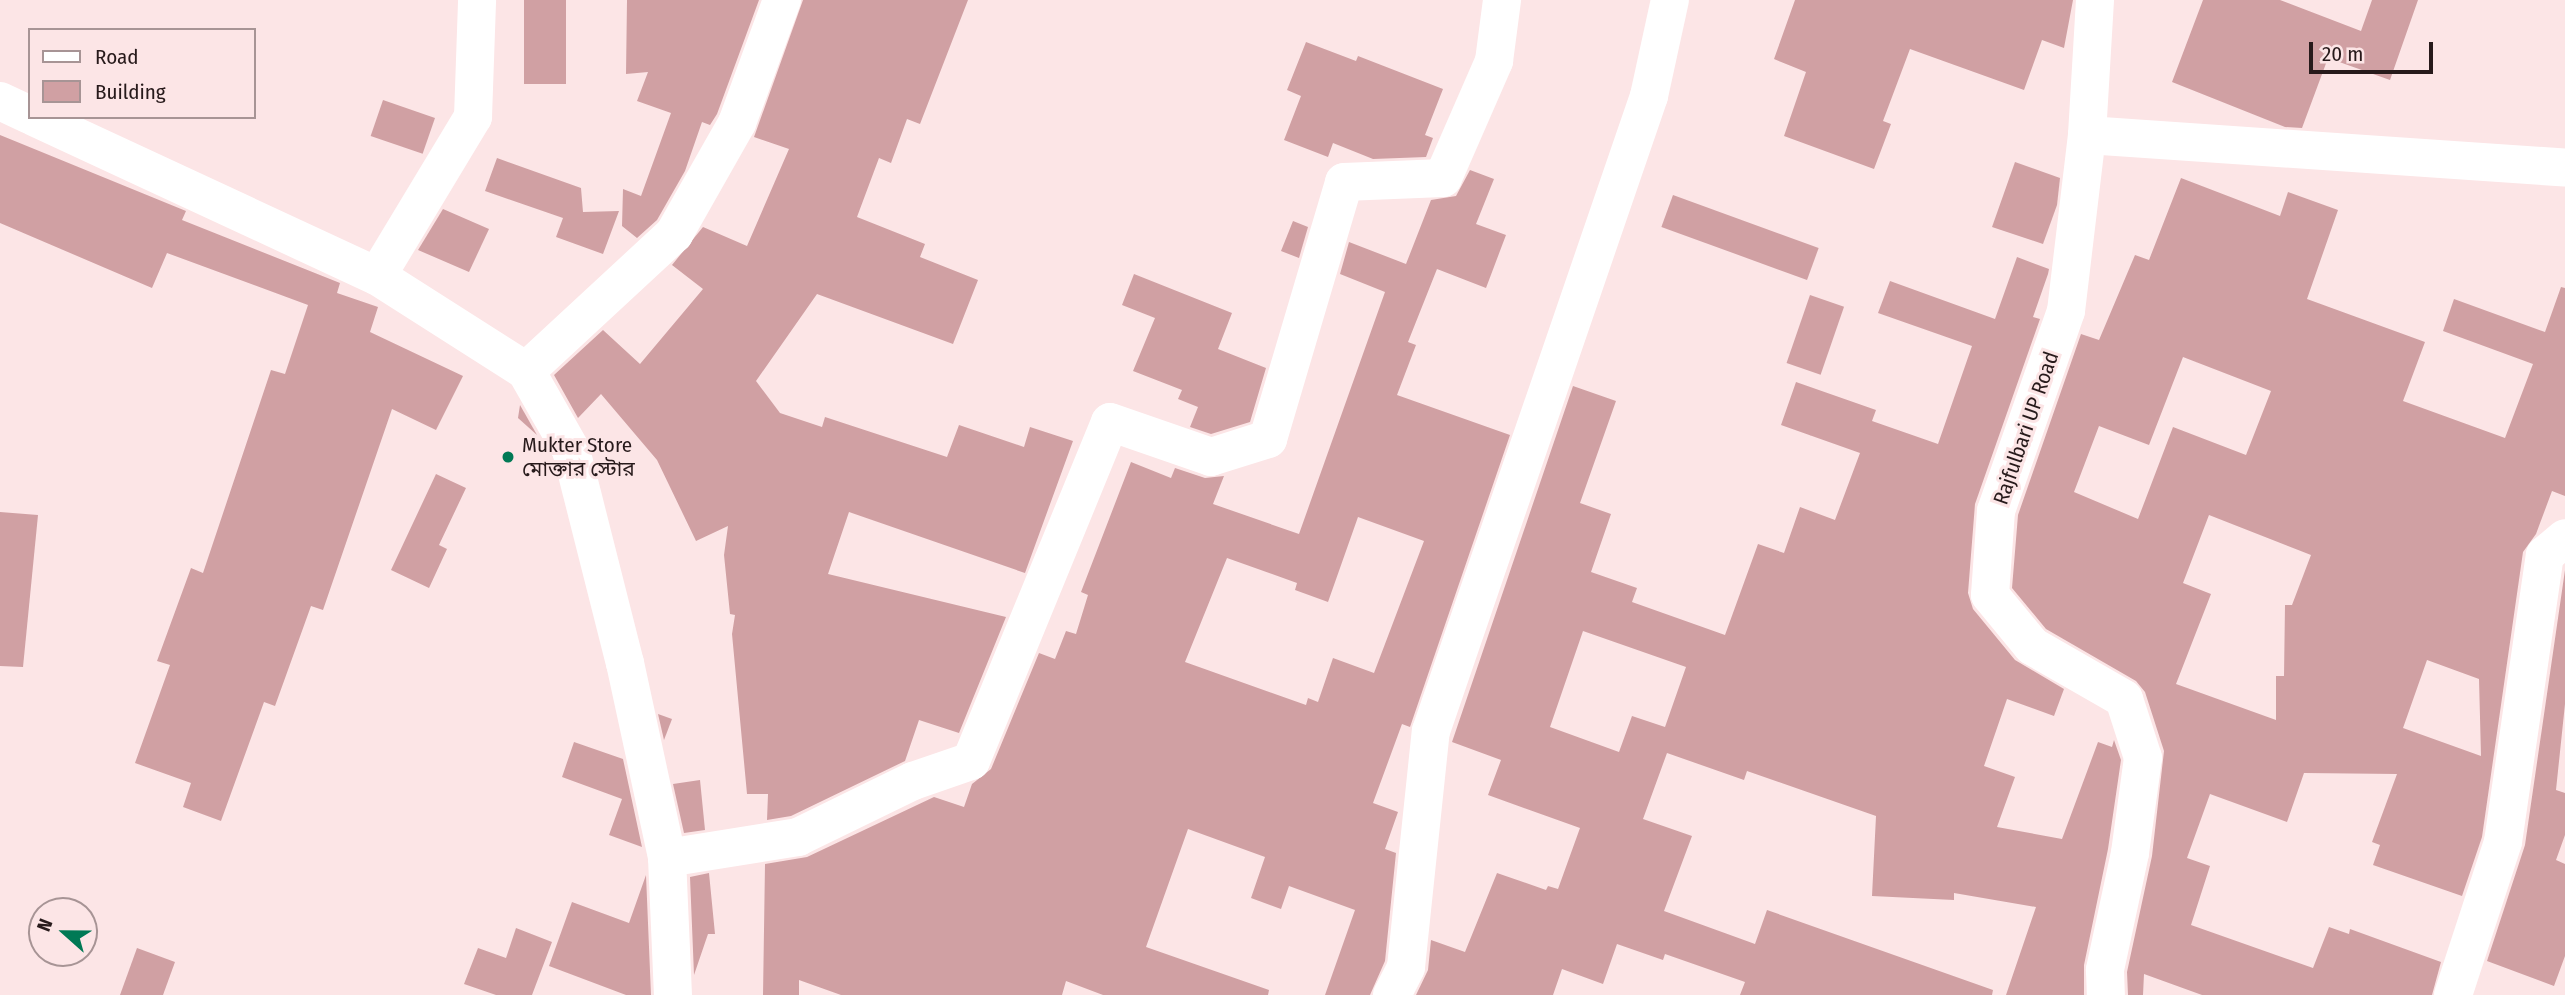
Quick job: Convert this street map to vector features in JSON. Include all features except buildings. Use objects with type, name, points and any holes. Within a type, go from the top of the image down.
[{"type":"street","points":[[377,276],[473,117],[477,0]]},
{"type":"street","points":[[526,371],[674,234],[737,123],[782,0]]},
{"type":"street","points":[[667,858],[798,837],[913,781],[971,761],[1110,422],[1211,457],[1268,439],[1344,182],[1443,178],[1494,61],[1502,0]]},
{"type":"street","points":[[1392,995],[1406,967],[1431,732],[1649,96],[1670,0]]},
{"type":"street","name":"Rajfulbari UP Road","points":[[2095,0],[2087,135],[2066,311],[1996,511],[1990,595],[2032,646],[2124,699],[2143,758],[2130,853],[2105,971],[2106,995]]},
{"type":"street","points":[[0,102],[28,114]]},
{"type":"street","points":[[38,119],[377,276],[526,371],[571,450],[625,663],[667,858],[673,995]]},
{"type":"street","points":[[2087,135],[2565,168]]},
{"type":"street","points":[[2454,995],[2503,842],[2545,555],[2565,538]]},
{"type":"place","name":"Mukter Store মোক্তার স্টোর","points":[[508,457]]}]
